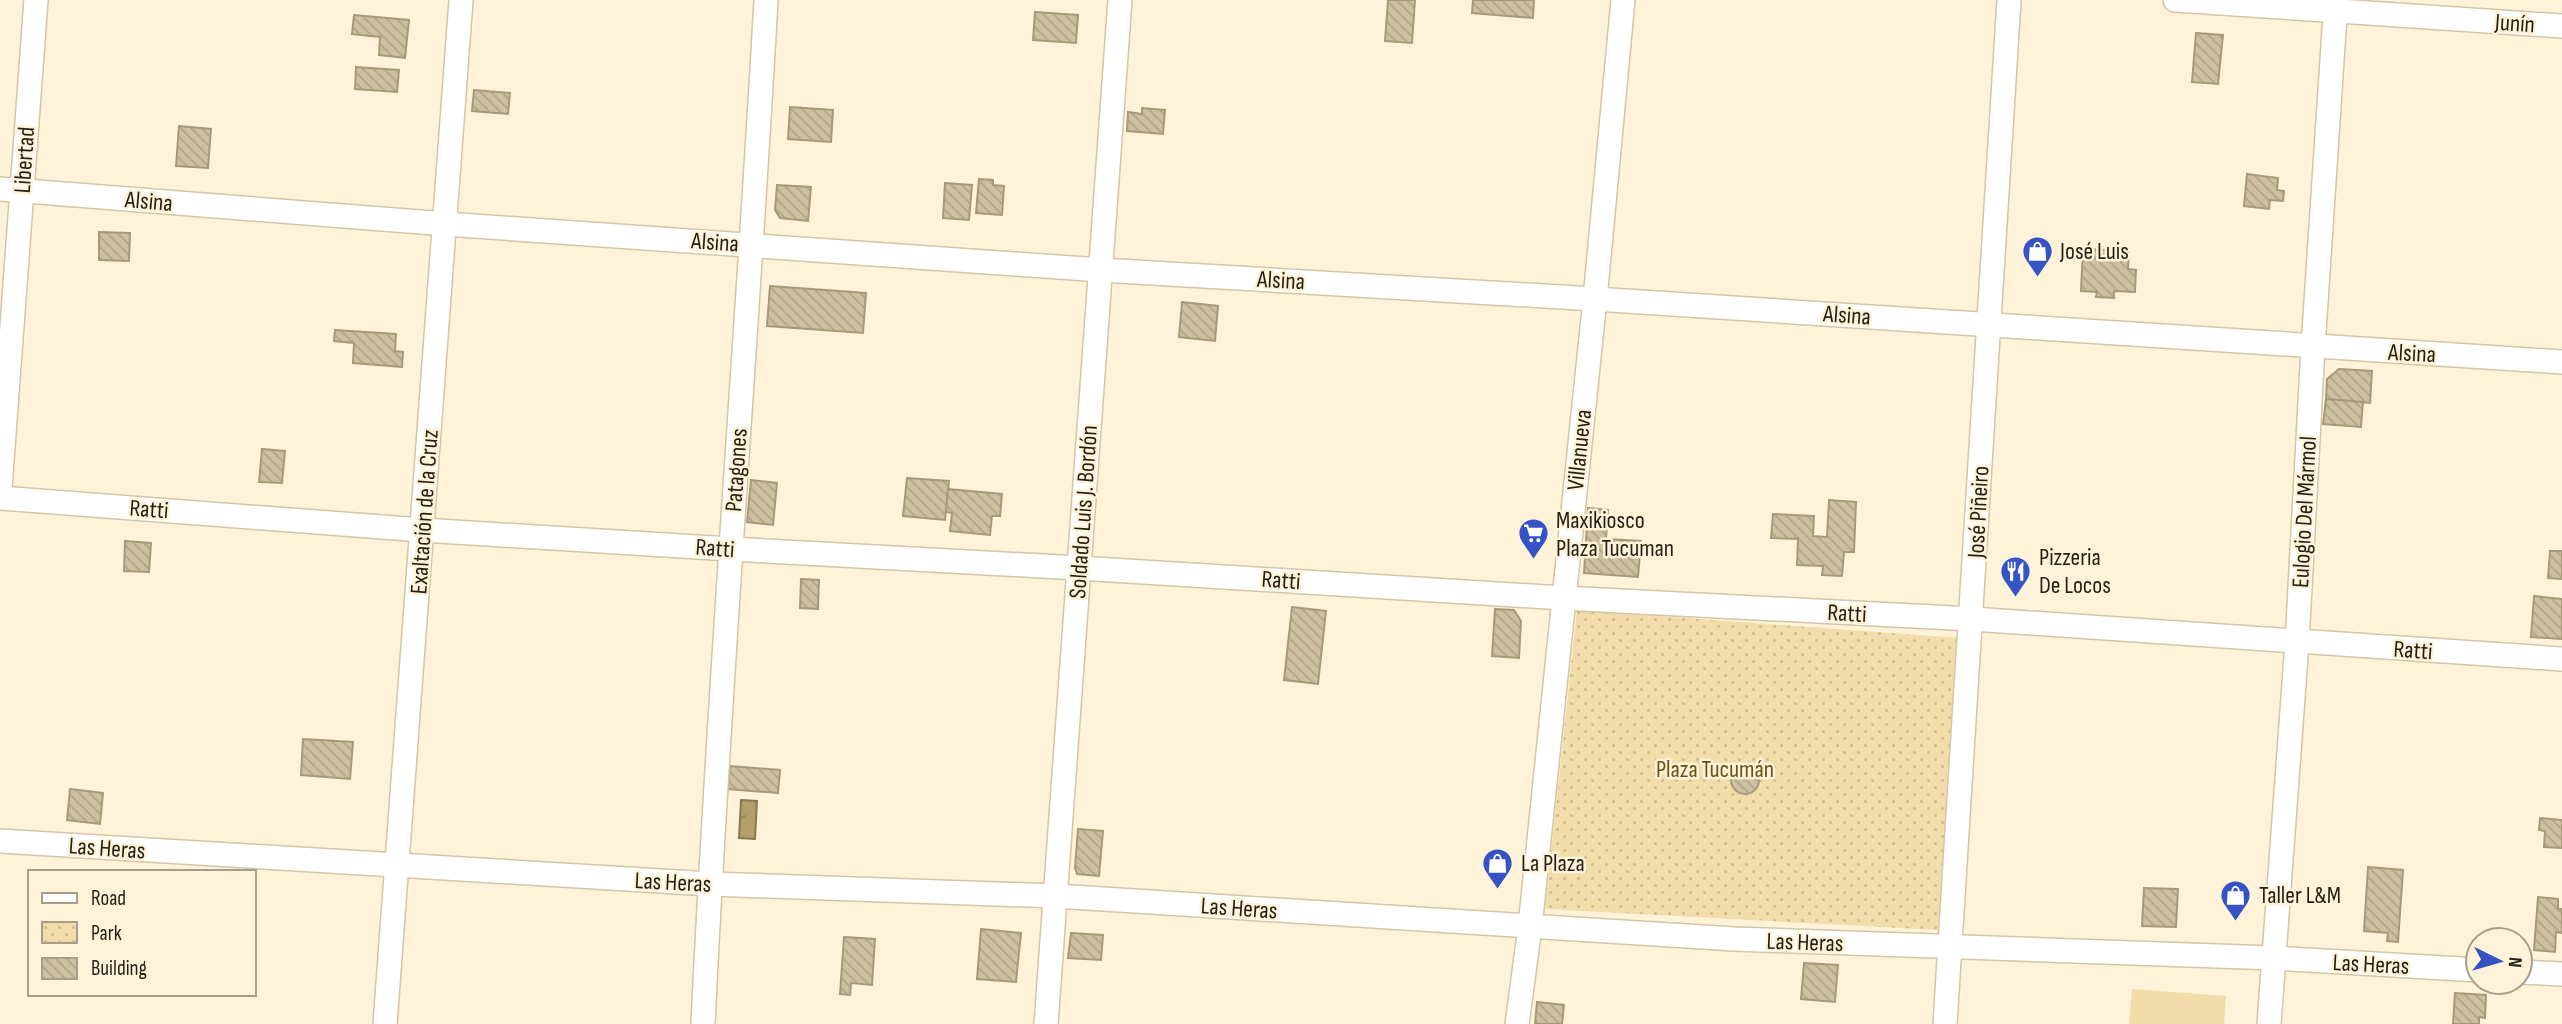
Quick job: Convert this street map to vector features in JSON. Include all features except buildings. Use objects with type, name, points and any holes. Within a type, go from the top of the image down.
[{"type":"street","name":"Libertad","points":[[0,488],[11,190],[36,0]]},
{"type":"street","name":"Exaltación de la Cruz","points":[[385,1024],[461,0]]},
{"type":"street","name":"Patagones","points":[[703,1024],[730,549],[766,0]]},
{"type":"street","name":"Soldado Luis J. Bordón","points":[[1046,1024],[1120,0]]},
{"type":"street","name":"Villanueva","points":[[1517,1024],[1530,927],[1623,0]]},
{"type":"street","name":"José Piñeiro","points":[[1945,1024],[2009,0]]},
{"type":"street","name":"Junín","points":[[2175,0],[2336,5],[2562,26]]},
{"type":"street","name":"Eulogio Del Mármol","points":[[2269,1024],[2297,643],[2336,5]]},
{"type":"street","name":"Alsina","points":[[11,190],[1101,270],[1595,299],[2562,362]]},
{"type":"street","name":"Ratti","points":[[0,498],[422,530],[1563,598],[1972,619],[2562,659]]},
{"type":"street","name":"Las Heras","points":[[0,841],[710,884],[1056,897],[1734,939],[2274,958],[2464,969]]},
{"type":"street","points":[[2534,973],[2562,974]]},
{"type":"green space","name":"Plaza Tucumán","points":[[1577,610],[1959,638],[1938,930],[1545,909]]},
{"type":"green space","points":[[2132,989],[2226,996],[2224,1024],[2129,1024]]},
{"type":"water","points":[[741,800],[757,801],[755,839],[739,838]]},
{"type":"place","name":"José Luis","points":[[2037,278]]},
{"type":"place","name":"Maxikiosco Plaza Tucuman","points":[[1533,561]]},
{"type":"place","name":"Pizzeria De Locos","points":[[2016,598]]},
{"type":"place","name":"La Plaza","points":[[1498,890]]},
{"type":"place","name":"Taller L&M","points":[[2236,922]]}]
